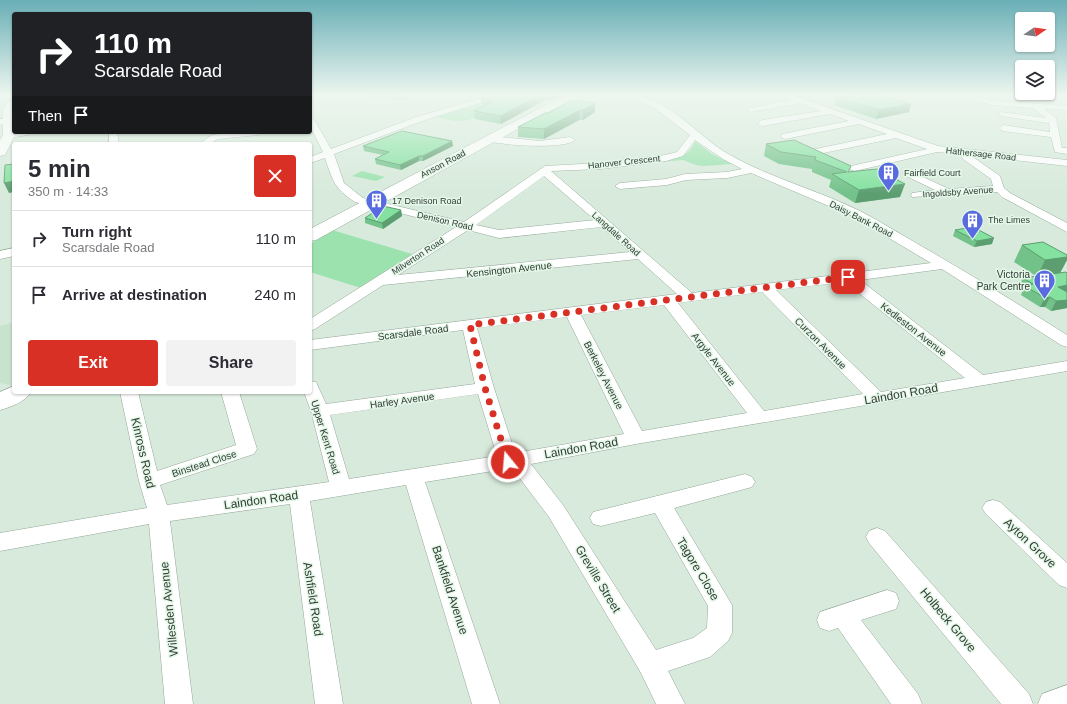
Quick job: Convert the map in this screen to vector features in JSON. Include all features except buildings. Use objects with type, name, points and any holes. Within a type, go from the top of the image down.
[{"type":"highway","points":[[0,152],[5,140],[4,128]]},
{"type":"highway","name":"Anson Road","points":[[312,235],[511,128]]},
{"type":"highway","points":[[0,402],[15,394]]},
{"type":"street","name":"Denison Road","points":[[314,128],[328,152],[337,181],[344,191],[369,204],[499,234],[605,223]]},
{"type":"street","points":[[312,159],[395,128]]},
{"type":"street","name":"Daisy Bank Road","points":[[687,128],[694,135],[726,157],[855,214],[945,265],[1067,342]]},
{"type":"street","points":[[785,136],[828,128]]},
{"type":"street","name":"Hathersage Road","points":[[876,128],[937,149],[964,153],[1001,172],[1067,163]]},
{"type":"street","points":[[1003,128],[1054,135]]},
{"type":"street","points":[[1053,128],[1058,150],[1067,151]]},
{"type":"street","points":[[5,140],[22,134]]},
{"type":"street","points":[[208,134],[215,138]]},
{"type":"street","points":[[208,142],[215,138],[240,134]]},
{"type":"street","name":"Hanover Crescent","points":[[544,171],[549,168],[600,166],[666,158],[680,154],[694,135]]},
{"type":"street","points":[[814,152],[896,135]]},
{"type":"street","points":[[490,139],[540,144],[570,140]]},
{"type":"street","points":[[855,168],[937,149]]},
{"type":"street","points":[[964,153],[966,157],[1001,172],[1015,202],[1067,228]]},
{"type":"street","points":[[620,186],[667,182],[685,177],[727,175],[753,170]]},
{"type":"street","name":"Langdale Road","points":[[544,171],[688,297]]},
{"type":"street","name":"Milverton Road","points":[[312,325],[466,226],[544,171]]},
{"type":"street","name":"Ingoldsby Avenue","points":[[916,195],[946,192],[1001,172]]},
{"type":"street","points":[[908,173],[946,192]]},
{"type":"street","points":[[0,255],[12,252]]},
{"type":"street","name":"Kensington Avenue","points":[[378,282],[640,255]]},
{"type":"street","name":"Scarsdale Road","points":[[312,345],[945,265]]},
{"type":"street","name":"Kedleston Avenue","points":[[848,277],[980,381]]},
{"type":"street","name":"Curzon Avenue","points":[[766,288],[877,398]]},
{"type":"street","name":"Argyle Avenue","points":[[668,300],[760,418]]},
{"type":"street","name":"Berkeley Avenue","points":[[572,312],[636,438]]},
{"type":"street","points":[[470,325],[485,388],[512,461]]},
{"type":"street","name":"Laindon Road","points":[[0,542],[159,514],[299,495],[512,461],[636,438],[1067,366]]},
{"type":"street","name":"Harley Avenue","points":[[320,411],[485,388]]},
{"type":"street","name":"Upper Kent Road","points":[[312,391],[320,411],[341,488]]},
{"type":"street","name":"Kinross Road","points":[[129,394],[149,481],[159,514]]},
{"type":"street","name":"Binstead Close","points":[[149,481],[247,449],[231,394]]},
{"type":"street","name":"Greville Street","points":[[512,461],[556,511],[650,664],[671,704]]},
{"type":"street","name":"Bankfield Avenue","points":[[413,476],[486,704]]},
{"type":"street","points":[[601,518],[745,482]]},
{"type":"street","name":"Ashfield Road","points":[[299,495],[329,704]]},
{"type":"street","name":"Tagore Close","points":[[650,664],[701,648],[719,633],[720,605],[660,504]]},
{"type":"street","name":"Ayton Grove","points":[[993,508],[1067,578]]},
{"type":"street","name":"Willesden Avenue","points":[[159,514],[179,704]]},
{"type":"street","name":"Holbeck Grove","points":[[877,537],[1019,704]]},
{"type":"street","points":[[887,601],[836,618],[908,704]]},
{"type":"street","points":[[1052,704],[1067,699]]},
{"type":"shaded area","points":[[12,323],[12,386],[0,383],[0,326]]},
{"type":"green space","points":[[695,141],[712,154],[732,164],[704,166],[696,165],[683,160],[660,162],[657,160],[675,158],[684,155],[692,147]]},
{"type":"green space","points":[[362,171],[385,177],[376,181],[352,176]]},
{"type":"green space","points":[[332,230],[412,254],[361,288],[312,273],[312,243]]},
{"type":"place","name":"Fairfield Court","points":[[888,192]]},
{"type":"place","name":"17 Denison Road","points":[[376,220]]},
{"type":"place","name":"The Limes","points":[[973,240]]},
{"type":"place","name":"Victoria Park Centre","points":[[1045,300]]},
{"type":"route","points":[[508,462],[485,388],[470,325],[848,277]]}]
